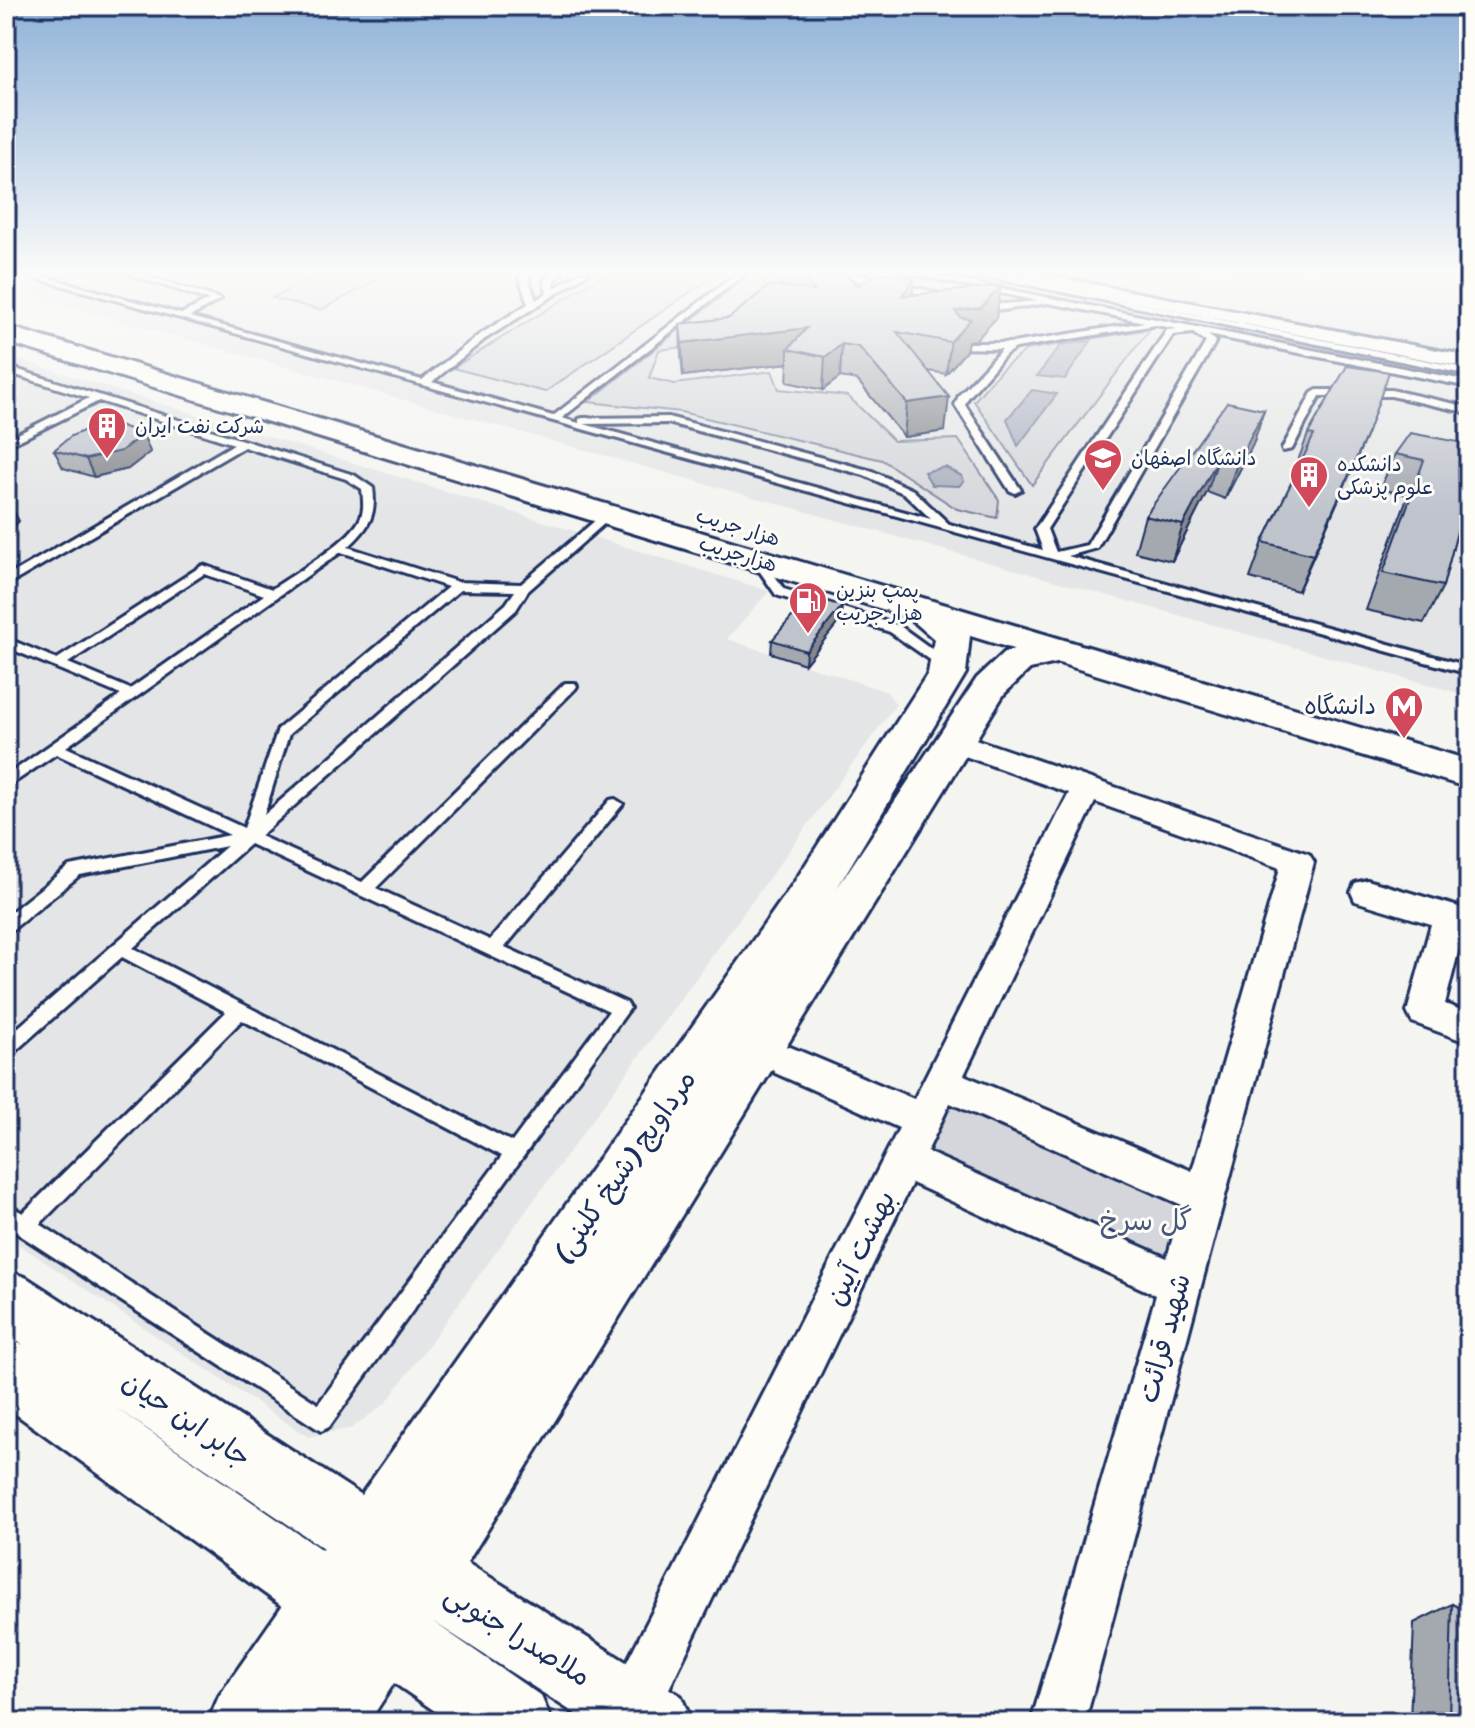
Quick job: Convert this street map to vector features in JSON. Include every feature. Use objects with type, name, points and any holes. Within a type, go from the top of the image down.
[{"type":"main road","name":"هزارجریب","points":[[71,354],[1469,774]]},
{"type":"main road","name":"هزار جریب","points":[[156,354],[1469,745]]},
{"type":"main road","points":[[915,607],[952,636],[948,665]]},
{"type":"main road","name":"مرداویج (شیخ کلینی)","points":[[245,1722],[356,1615],[830,901],[955,742],[990,686],[1018,660],[1061,651]]},
{"type":"main road","name":"مرداویج (شیخ کلینی)","points":[[830,901],[947,673],[948,665]]},
{"type":"main road","name":"جابر ابن حیان","points":[[10,1325],[395,1557]]},
{"type":"main road","name":"جابر ابن حیان","points":[[10,1325],[356,1615]]},
{"type":"main road","name":"ملاصدرا جنوبی","points":[[395,1557],[644,1715]]},
{"type":"main road","points":[[356,1615],[515,1722]]},
{"type":"main road","name":"مرداویج (شیخ کلینی)","points":[[327,1722],[356,1615]]},
{"type":"street","points":[[1429,354],[1469,362]]},
{"type":"street","points":[[955,742],[1087,788]]},
{"type":"street","name":"شهید قرائت","points":[[1058,1722],[1298,862],[1087,788]]},
{"type":"street","name":"بهشت آیین","points":[[644,1715],[941,1082],[1087,788]]},
{"type":"street","points":[[1367,892],[1450,917],[1425,1012],[1469,1028]]},
{"type":"street","points":[[788,1062],[923,1121]]},
{"type":"street","points":[[941,1082],[1203,1195]]},
{"type":"street","points":[[904,1160],[1178,1284]]},
{"type":"lane","points":[[320,354],[1469,670]]},
{"type":"lane","points":[[426,382],[461,354]]},
{"type":"lane","points":[[561,421],[643,354]]},
{"type":"lane","points":[[960,405],[963,397],[1002,354]]},
{"type":"lane","points":[[1052,556],[1041,529],[1156,354]]},
{"type":"lane","points":[[1052,556],[1091,548],[1204,354]]},
{"type":"lane","points":[[1313,354],[1469,384]]},
{"type":"lane","points":[[1381,354],[1469,372]]},
{"type":"lane","points":[[1391,393],[1398,357]]},
{"type":"lane","points":[[6,369],[350,477],[367,488],[371,507],[366,526],[339,548],[6,783]]},
{"type":"lane","points":[[1287,449],[1317,393],[1391,393],[1469,410]]},
{"type":"lane","points":[[6,444],[98,398]]},
{"type":"lane","points":[[946,399],[960,405],[1015,490]]},
{"type":"lane","points":[[561,421],[668,420],[868,473],[909,492],[948,529]]},
{"type":"lane","points":[[6,582],[244,443]]},
{"type":"lane","points":[[6,1049],[511,607],[524,588],[608,515]]},
{"type":"lane","points":[[339,548],[457,586],[524,588]]},
{"type":"lane","points":[[758,560],[780,592],[895,629],[948,665]]},
{"type":"lane","points":[[58,664],[203,569],[274,594]]},
{"type":"lane","points":[[249,837],[283,732],[457,586]]},
{"type":"lane","points":[[6,642],[132,695]]},
{"type":"lane","points":[[364,890],[570,686]]},
{"type":"lane","points":[[55,748],[621,1008],[321,1419],[15,1220],[240,1010]]},
{"type":"lane","points":[[493,949],[615,804]]},
{"type":"lane","points":[[6,925],[75,870],[249,837]]},
{"type":"lane","points":[[121,949],[515,1153]]},
{"type":"shaded area","name":"دانشگاه اصفهان","points":[[238,354],[1469,354],[1469,696]]},
{"type":"shaded area","points":[[6,356],[769,591],[727,639],[887,692],[896,704],[386,1403],[352,1428],[308,1437],[6,1236]]},
{"type":"green space","points":[[476,354],[601,354],[545,392],[453,368]]},
{"type":"green space","points":[[649,354],[658,354],[649,378],[675,384],[772,371],[779,389],[848,396],[894,441],[958,439],[999,500],[997,518],[957,509],[882,460],[681,412],[588,402]]},
{"type":"green space","points":[[1021,354],[1131,354],[1032,485],[974,401],[1000,371]]},
{"type":"green space","name":"گل سرخ","points":[[941,1082],[1203,1195],[1178,1284],[904,1160]]},
{"type":"water","points":[[1054,354],[1082,354],[1065,379],[1037,376]]},
{"type":"water","points":[[1032,390],[1057,394],[1018,446],[1007,419]]},
{"type":"water","points":[[945,467],[962,476],[964,481],[959,486],[932,485],[924,472]]},
{"type":"building","points":[[865,354],[914,354],[949,397],[907,403]]},
{"type":"building","points":[[1347,366],[1389,372],[1368,432],[1313,555],[1263,542],[1314,435],[1308,434]]},
{"type":"building","points":[[1227,402],[1264,410],[1237,464],[1219,457],[1183,525],[1145,516]]},
{"type":"building","points":[[119,425],[143,434],[121,451],[86,459],[54,450],[71,436],[95,426]]},
{"type":"building","points":[[1410,433],[1469,444],[1469,486],[1443,586],[1383,573],[1424,460],[1395,454]]},
{"type":"building","points":[[810,596],[842,606],[806,651],[772,640]]},
{"type":"building","points":[[1452,1604],[1469,1612],[1469,1722],[1449,1722]]},
{"type":"place","name":"شرکت نفت ایران","points":[[107,460]]},
{"type":"place","name":"دانشگاه اصفهان","points":[[1103,492]]},
{"type":"place","name":"دانشکده علوم پزشکی","points":[[1309,509]]},
{"type":"place","name":"پمپ بنزین هزار جریب","points":[[808,635]]},
{"type":"place","name":"دانشگاه","points":[[1404,740]]}]
